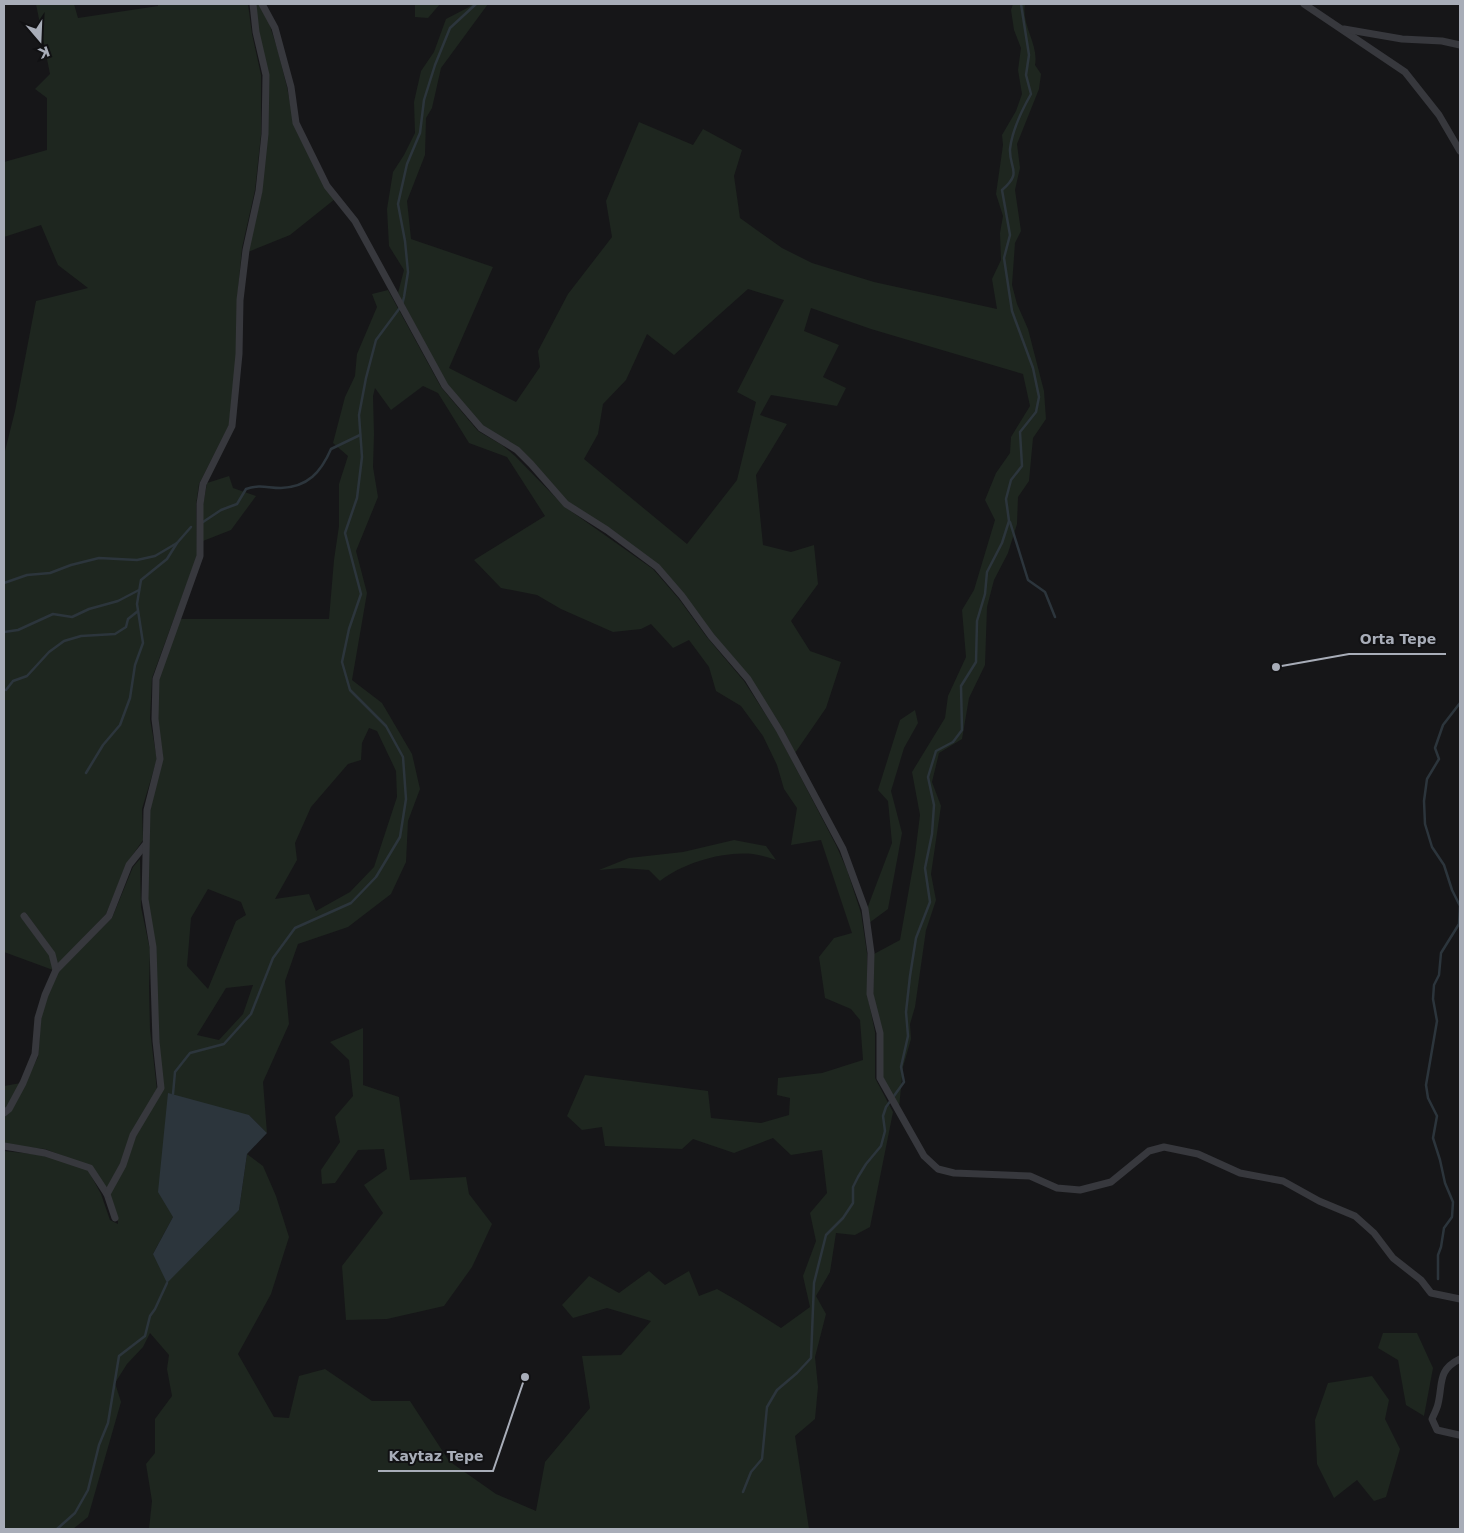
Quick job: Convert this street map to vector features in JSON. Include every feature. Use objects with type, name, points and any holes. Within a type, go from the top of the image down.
[{"type":"street","points":[[107,1194],[123,1165],[133,1135],[160,1088],[156,1041],[153,947],[145,900],[147,810],[160,759],[155,718],[156,679],[200,556],[200,504],[203,484],[232,426],[239,354],[240,300],[246,250],[259,191],[265,134],[266,75],[252,4]]},
{"type":"street","points":[[262,4],[275,28],[291,87],[296,123],[327,186],[355,221],[445,386],[481,428],[517,450],[532,464],[566,504],[607,530],[657,567],[748,680],[780,731],[843,849],[865,909],[871,953],[870,994],[880,1034],[880,1078],[924,1156],[938,1169],[954,1173],[1030,1176],[1057,1188],[1080,1190],[1111,1182],[1149,1151],[1164,1146],[1198,1154],[1240,1173],[1283,1181],[1319,1201],[1355,1216],[1374,1233],[1393,1258],[1421,1280],[1431,1293],[1460,1300]]},
{"type":"street","points":[[1304,4],[1405,72],[1439,115],[1460,151]]},
{"type":"street","points":[[1340,28],[1402,39],[1442,41],[1460,45]]},
{"type":"street","points":[[4,1113],[9,1109],[24,1083],[35,1054],[38,1018],[45,995],[56,970],[109,916],[129,865],[146,845]]},
{"type":"street","points":[[24,916],[52,954],[56,970]]},
{"type":"street","points":[[4,1146],[45,1153],[90,1168],[107,1194],[115,1218]]},
{"type":"street","points":[[1460,1359],[1451,1363],[1440,1380],[1439,1403],[1432,1419],[1437,1430],[1460,1435]]},
{"type":"shaded area","points":[[36,4],[74,4],[78,18],[158,6],[158,4],[248,4],[261,75],[261,135],[255,190],[242,248],[237,301],[236,357],[229,425],[199,484],[196,505],[197,556],[152,678],[150,719],[157,759],[142,809],[143,840],[127,863],[106,914],[57,965],[54,952],[26,913],[21,916],[50,955],[53,970],[4,952],[4,455],[15,411],[36,301],[88,288],[58,265],[41,225],[4,237],[4,162],[47,150],[47,98],[35,89],[50,74]]},
{"type":"shaded area","points":[[255,4],[259,4],[269,23],[287,87],[294,124],[335,199],[290,235],[248,252],[262,192],[268,76],[258,32]]},
{"type":"shaded area","points":[[415,4],[440,4],[428,18],[415,17]]},
{"type":"shaded area","points":[[472,4],[488,4],[441,68],[432,108],[426,118],[425,155],[407,201],[411,239],[493,267],[449,368],[516,402],[540,367],[538,351],[568,294],[612,237],[606,201],[639,122],[693,145],[703,129],[742,150],[734,176],[740,218],[782,248],[812,263],[874,282],[997,309],[992,279],[1001,260],[1000,233],[1003,216],[996,194],[1003,145],[1002,135],[1016,111],[1022,94],[1018,70],[1021,48],[1014,30],[1011,10],[1013,4],[1025,4],[1025,20],[1035,50],[1035,65],[1041,74],[1039,89],[1017,144],[1020,168],[1015,190],[1021,231],[1015,243],[1012,285],[1017,304],[1028,329],[1044,391],[1046,419],[1033,438],[1029,481],[1018,497],[1017,524],[1008,553],[994,580],[987,607],[985,665],[969,698],[962,739],[939,753],[932,782],[941,806],[931,874],[936,900],[926,930],[915,1007],[910,1024],[911,1039],[903,1067],[899,1108],[883,1077],[873,994],[874,954],[900,940],[920,815],[912,772],[945,718],[948,696],[966,657],[962,610],[974,590],[995,520],[985,500],[996,473],[1010,453],[1011,437],[1030,406],[1023,374],[871,329],[811,308],[804,331],[839,345],[823,377],[846,388],[837,406],[771,395],[760,415],[787,424],[756,475],[763,545],[791,552],[814,545],[818,584],[791,621],[810,651],[841,662],[826,708],[795,753],[784,731],[713,634],[658,564],[569,503],[533,462],[482,427],[447,384],[398,293],[404,270],[389,246],[387,209],[393,172],[415,133],[414,102],[421,71],[434,52],[446,19]],"holes":[[[748,289],[784,300],[737,392],[756,402],[737,480],[687,544],[584,459],[598,434],[603,404],[626,380],[647,334],[674,355]]]},
{"type":"shaded area","points":[[388,290],[441,387],[478,431],[502,445],[515,456],[565,507],[653,569],[679,599],[706,636],[744,681],[777,732],[847,870],[861,913],[867,953],[867,993],[875,1032],[875,1078],[893,1112],[870,1227],[855,1235],[836,1233],[830,1272],[816,1296],[826,1314],[815,1357],[818,1387],[815,1419],[795,1436],[809,1529],[149,1529],[152,1501],[146,1464],[155,1453],[155,1419],[172,1396],[167,1369],[169,1355],[150,1333],[143,1347],[127,1364],[115,1383],[121,1402],[88,1517],[73,1529],[4,1529],[4,1151],[42,1155],[88,1170],[101,1194],[110,1220],[118,1224],[118,1218],[110,1194],[136,1136],[163,1088],[147,899],[150,810],[163,758],[157,717],[159,679],[178,619],[329,619],[339,526],[339,484],[348,456],[333,443],[345,397],[355,376],[357,354],[377,307],[372,294]],"holes":[[[423,386],[438,393],[469,443],[507,457],[545,516],[474,560],[501,588],[537,595],[561,609],[613,632],[641,629],[651,624],[673,648],[689,640],[709,667],[716,691],[741,706],[763,736],[777,765],[784,789],[797,808],[791,845],[821,840],[852,933],[834,938],[819,957],[825,998],[851,1009],[860,1020],[863,1060],[822,1073],[778,1078],[777,1095],[790,1098],[789,1115],[761,1123],[711,1118],[708,1091],[585,1075],[567,1116],[582,1130],[602,1127],[605,1146],[682,1149],[693,1139],[734,1153],[773,1138],[791,1155],[822,1150],[827,1193],[810,1213],[816,1241],[803,1276],[810,1307],[781,1328],[717,1289],[699,1296],[689,1271],[665,1285],[649,1271],[619,1293],[589,1276],[562,1305],[573,1318],[607,1308],[651,1321],[621,1355],[582,1356],[590,1408],[545,1462],[536,1511],[496,1494],[449,1461],[410,1401],[372,1401],[325,1369],[299,1376],[289,1418],[274,1417],[238,1354],[271,1294],[289,1237],[276,1196],[263,1166],[247,1154],[239,1210],[153,1254],[173,1217],[249,1115],[267,1133],[263,1082],[289,1024],[285,981],[298,944],[348,927],[391,894],[406,862],[408,821],[420,789],[412,754],[382,703],[352,680],[367,593],[356,551],[378,497],[373,467],[373,396],[375,388],[391,410]],[[369,728],[377,731],[396,771],[397,797],[374,867],[350,892],[316,911],[309,894],[275,899],[297,860],[295,843],[311,807],[348,764],[361,760],[362,743]],[[208,889],[241,902],[246,915],[236,921],[208,989],[187,966],[191,918]],[[253,985],[243,1014],[219,1040],[197,1035],[226,988]]]},
{"type":"shaded area","points":[[229,476],[233,488],[256,496],[231,530],[203,541],[203,505],[207,483]]},
{"type":"shaded area","points":[[915,710],[918,723],[904,748],[891,791],[902,833],[888,909],[869,923],[867,909],[892,843],[888,801],[878,790],[900,720]]},
{"type":"shaded area","points":[[734,840],[766,846],[776,860],[753,854],[716,856],[680,869],[660,881],[649,870],[622,868],[599,870],[629,858],[683,852]]},
{"type":"shaded area","points":[[140,859],[141,907],[150,950],[150,1029],[157,1090],[107,1189],[92,1167],[45,1149],[4,1145],[4,1117],[12,1110],[38,1057],[41,1017],[58,972],[112,918],[133,867]]},
{"type":"shaded area","points":[[363,1028],[363,1085],[399,1097],[410,1180],[466,1177],[469,1194],[492,1224],[472,1267],[444,1306],[387,1319],[346,1320],[342,1266],[383,1213],[364,1185],[387,1169],[384,1149],[358,1150],[335,1183],[322,1184],[321,1170],[340,1142],[335,1117],[353,1096],[349,1060],[330,1042]]},
{"type":"shaded area","points":[[21,1083],[7,1108],[4,1111],[4,1086]]},
{"type":"shaded area","points":[[168,1093],[249,1115],[267,1133],[247,1154],[239,1210],[167,1283],[153,1254],[173,1217],[158,1192]]},
{"type":"shaded area","points":[[1383,1333],[1417,1333],[1433,1368],[1424,1416],[1406,1405],[1398,1360],[1378,1348]]},
{"type":"shaded area","points":[[1372,1376],[1389,1400],[1385,1419],[1400,1449],[1386,1497],[1374,1501],[1357,1480],[1334,1498],[1317,1464],[1315,1420],[1328,1383]]},
{"type":"waterway","points":[[173,1094],[175,1072],[190,1053],[224,1044],[251,1014],[273,958],[295,928],[351,903],[376,877],[400,837],[406,799],[403,757],[386,726],[350,690],[342,662],[349,629],[361,594],[345,533],[357,498],[362,457],[359,415],[366,378],[376,340],[402,305],[404,297],[408,272],[405,241],[398,204],[407,164],[420,133],[424,100],[435,65],[450,28],[476,4]]},
{"type":"waterway","points":[[743,1492],[751,1472],[762,1459],[767,1407],[777,1390],[811,1358],[814,1283],[826,1235],[843,1218],[853,1203],[853,1187],[866,1164],[881,1146],[885,1131],[883,1116],[886,1107],[904,1082],[901,1067],[908,1036],[906,1012],[910,976],[916,938],[930,902],[925,868],[932,834],[934,805],[928,777],[936,751],[953,742],[962,730],[961,686],[976,662],[977,621],[985,594],[987,572],[1002,543],[1009,521],[1006,499],[1011,480],[1022,466],[1020,432],[1036,412],[1039,397],[1033,368],[1012,311],[1004,258],[1010,235],[1002,190],[1012,179],[1014,170],[1010,156],[1011,142],[1018,120],[1031,94],[1026,75],[1029,55],[1021,4]]},
{"type":"waterway","points":[[203,522],[221,510],[237,504],[246,489],[260,486],[281,488],[299,485],[318,471],[331,449],[360,435]]},
{"type":"waterway","points":[[1010,522],[1028,580],[1045,592],[1055,617]]},
{"type":"waterway","points":[[4,583],[27,575],[50,573],[71,565],[99,558],[137,560],[155,556],[177,543],[191,527]]},
{"type":"waterway","points":[[86,773],[103,745],[120,725],[130,698],[135,665],[143,643],[137,604],[141,580],[167,559],[177,543]]},
{"type":"waterway","points":[[4,632],[18,630],[53,614],[72,617],[89,609],[118,601],[139,590]]},
{"type":"waterway","points":[[6,690],[13,681],[27,676],[49,652],[64,641],[81,636],[115,634],[126,627],[128,619],[138,611]]},
{"type":"waterway","points":[[1438,1279],[1438,1255],[1444,1228],[1452,1217],[1453,1202],[1445,1183],[1433,1138],[1437,1116],[1428,1098],[1426,1085],[1437,1021],[1433,999],[1434,985],[1439,975],[1441,953],[1459,924],[1460,906],[1452,890],[1444,865],[1432,847],[1425,824],[1424,801],[1427,779],[1439,759],[1435,748],[1443,725],[1460,703]]},
{"type":"waterway","points":[[57,1529],[75,1513],[88,1490],[99,1445],[108,1423],[119,1356],[145,1336],[150,1316],[167,1283]]},
{"type":"place","name":"Orta Tepe","points":[[1276,667]]},
{"type":"place","name":"Kaytaz Tepe","points":[[525,1377]]}]
